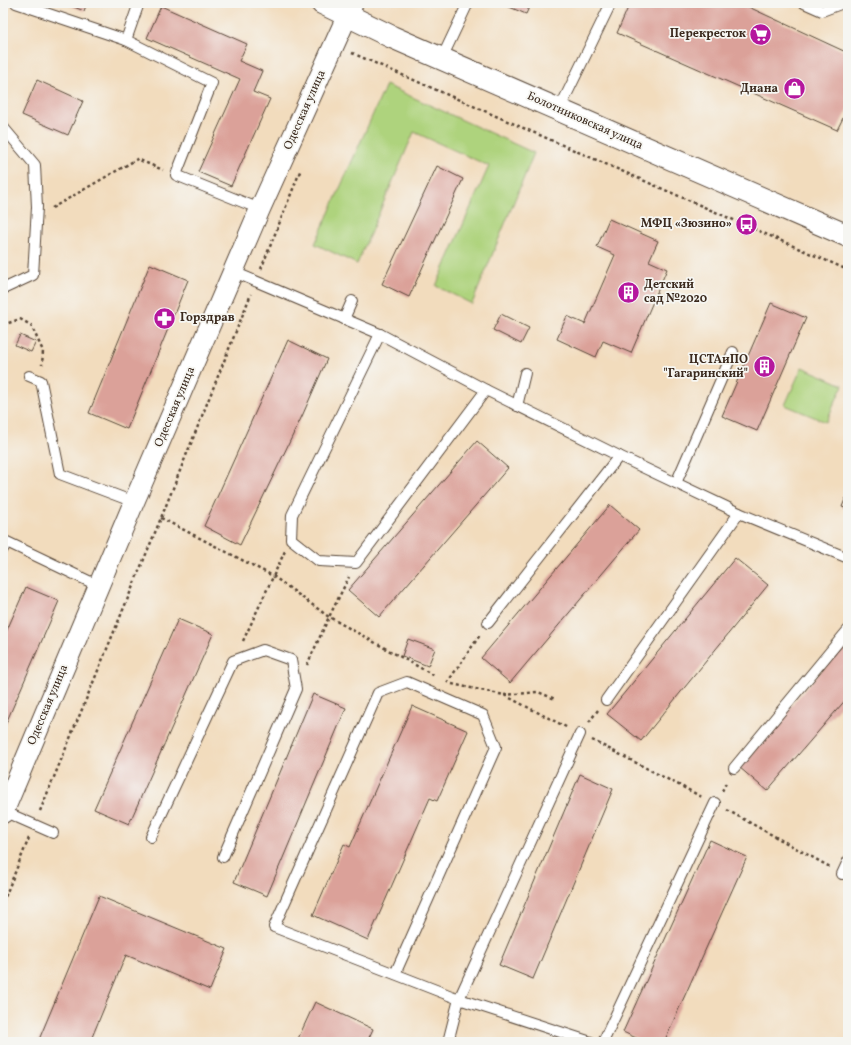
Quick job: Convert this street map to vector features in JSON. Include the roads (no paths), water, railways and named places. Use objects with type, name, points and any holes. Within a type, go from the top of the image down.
[{"type":"street","name":"Болотниковская улица","points":[[322,3],[350,9],[442,58],[848,236]]},
{"type":"street","name":"Одесская улица","points":[[3,812],[260,209],[350,9]]},
{"type":"lane","points":[[16,3],[126,40],[212,83],[176,175],[260,209]]},
{"type":"lane","points":[[126,40],[139,3]]},
{"type":"lane","points":[[442,58],[468,3]]},
{"type":"lane","points":[[559,110],[611,3]]},
{"type":"lane","points":[[804,3],[822,11],[843,3]]},
{"type":"lane","points":[[3,128],[35,165],[37,207],[33,275],[3,289]]},
{"type":"lane","points":[[234,272],[380,334],[517,406],[619,456],[738,512],[848,558]]},
{"type":"lane","points":[[344,319],[352,301]]},
{"type":"lane","points":[[380,334],[292,515],[291,539],[319,561],[356,563],[486,390]]},
{"type":"lane","points":[[676,483],[733,352]]},
{"type":"lane","points":[[517,406],[525,374]]},
{"type":"lane","points":[[29,376],[41,381],[60,474],[134,502]]},
{"type":"lane","points":[[488,623],[619,456]]},
{"type":"lane","points":[[606,700],[738,512]]},
{"type":"lane","points":[[3,549],[7,542],[99,586]]},
{"type":"lane","points":[[734,768],[848,630]]},
{"type":"lane","points":[[151,837],[233,661],[263,650],[291,660],[296,689],[223,857]]},
{"type":"lane","points":[[395,974],[496,747],[483,715],[407,682],[378,693],[274,927],[459,999],[591,1042]]},
{"type":"lane","points":[[448,1042],[459,999],[580,734]]},
{"type":"lane","points":[[603,1042],[715,803]]},
{"type":"lane","points":[[3,812],[54,833]]},
{"type":"lane","points":[[842,874],[848,861]]},
{"type":"place","name":"Перекресток","points":[[761,34]]},
{"type":"place","name":"Диана","points":[[794,89]]},
{"type":"place","name":"МФЦ «Зюзино»","points":[[747,224]]},
{"type":"place","name":"Детский сад №2020","points":[[628,292]]},
{"type":"place","name":"Горздрав","points":[[165,318]]},
{"type":"place","name":"ЦСТАиПО \"Гагаринский\"","points":[[764,367]]}]
